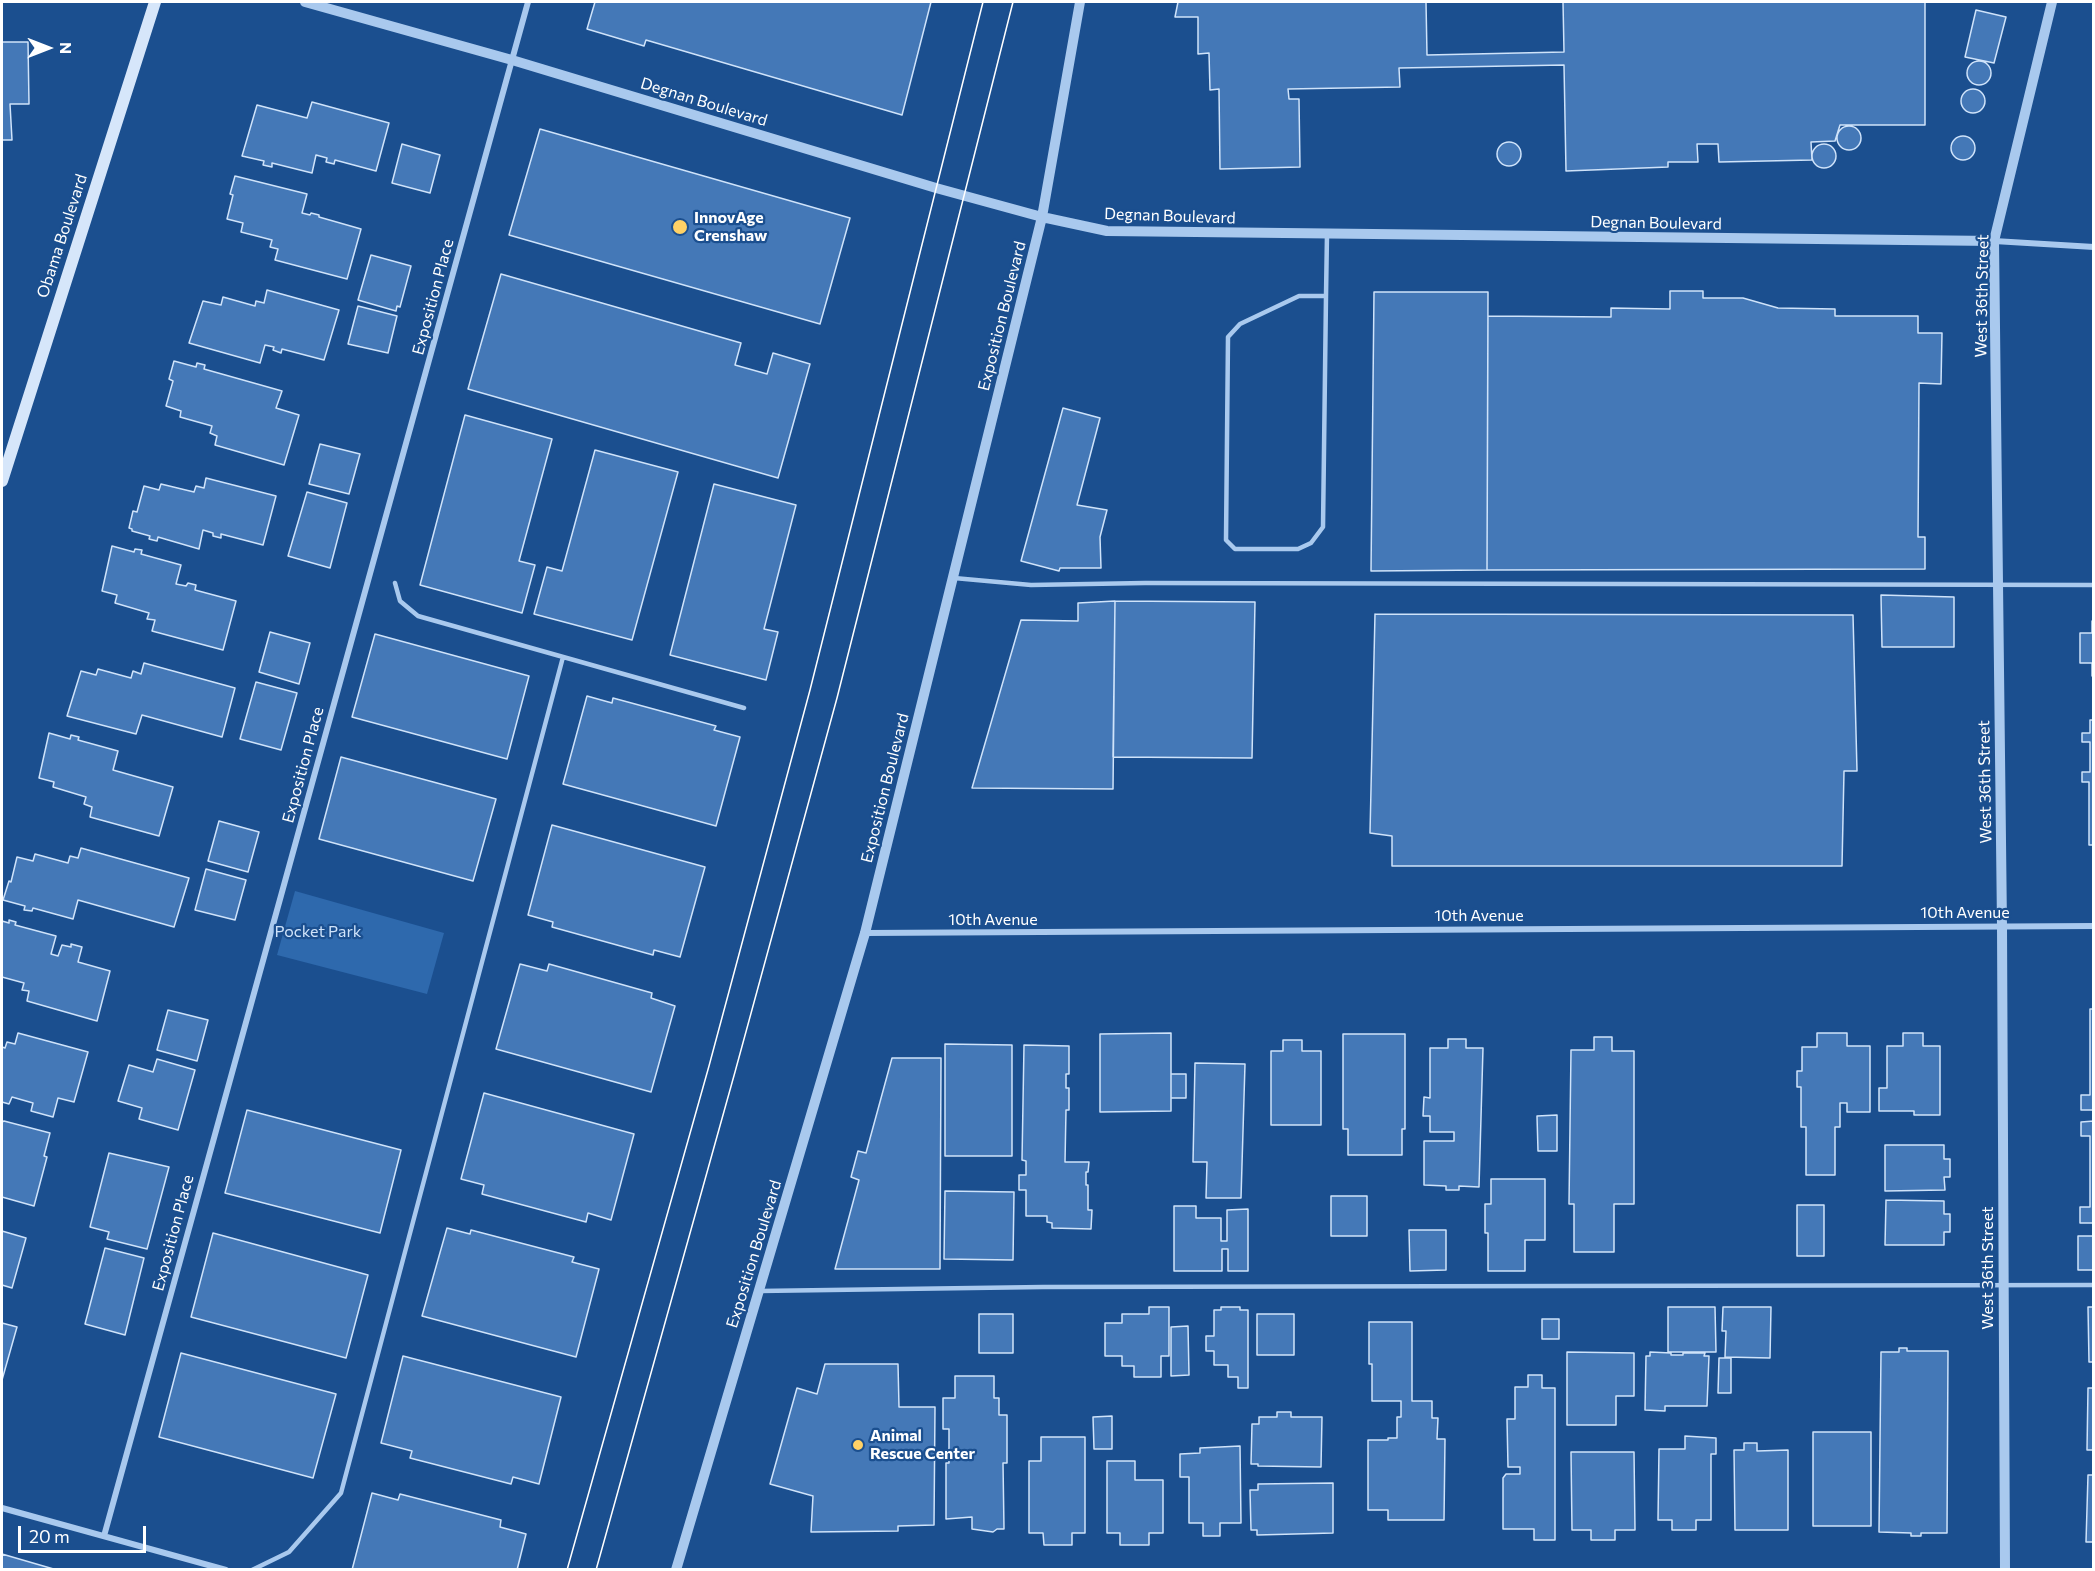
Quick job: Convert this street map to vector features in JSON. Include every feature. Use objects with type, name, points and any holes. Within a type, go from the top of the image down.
[{"type":"main road","name":"Obama Boulevard","points":[[2,481],[155,2]]},
{"type":"street","name":"Degnan Boulevard","points":[[305,2],[512,60],[936,188],[1042,217],[1107,231],[1994,241]]},
{"type":"street","name":"Exposition Place","points":[[104,1536],[528,2]]},
{"type":"street","name":"Exposition Boulevard","points":[[676,1569],[865,933],[1042,217],[1080,2]]},
{"type":"street","name":"West 36th Street","points":[[2005,1569],[2002,926],[1994,241],[2052,2]]},
{"type":"street","points":[[1994,241],[2094,247]]},
{"type":"street","name":"10th Avenue","points":[[865,933],[2094,926]]},
{"type":"street","points":[[2,1508],[226,1569]]},
{"type":"lane","points":[[1326,296],[1299,296],[1240,324],[1228,337],[1226,540],[1235,549],[1298,549],[1311,543],[1323,527],[1327,234]]},
{"type":"lane","points":[[952,578],[1031,585],[1217,583],[2094,585]]},
{"type":"lane","points":[[395,583],[400,601],[418,616],[744,708]]},
{"type":"lane","points":[[252,1569],[289,1552],[341,1493],[563,657]]},
{"type":"lane","points":[[759,1291],[1043,1287],[2094,1285]]},
{"type":"green space","name":"Pocket Park","points":[[295,891],[444,933],[427,994],[277,955]]},
{"type":"building","points":[[595,2],[931,2],[902,115],[646,40],[644,46],[587,29]]},
{"type":"building","points":[[1178,2],[1426,2],[1427,55],[1564,52],[1563,2],[1925,2],[1925,125],[1840,125],[1835,141],[1811,142],[1812,160],[1719,162],[1718,144],[1697,144],[1698,162],[1668,162],[1668,167],[1566,171],[1564,65],[1399,68],[1400,87],[1288,89],[1289,99],[1299,99],[1300,167],[1220,169],[1219,89],[1210,90],[1209,53],[1198,54],[1198,17],[1175,17]]},
{"type":"building","points":[[1976,10],[2006,17],[1994,63],[1965,57]]},
{"type":"building","points":[[2,42],[28,42],[29,104],[10,104],[12,140],[2,140]]},
{"type":"building","points":[[1979,61],[1984,62],[1990,68],[1990,78],[1984,84],[1979,85],[1974,84],[1968,78],[1967,73],[1968,68],[1974,62]]},
{"type":"building","points":[[1973,89],[1981,93],[1985,101],[1981,109],[1973,113],[1965,109],[1961,101],[1965,93]]},
{"type":"building","points":[[312,102],[389,123],[376,171],[335,160],[334,164],[326,162],[327,158],[316,155],[312,173],[272,163],[272,167],[263,165],[264,161],[242,156],[257,105],[307,118]]},
{"type":"building","points":[[1849,126],[1854,127],[1860,133],[1860,143],[1854,149],[1849,150],[1844,149],[1838,143],[1837,138],[1838,133],[1844,127]]},
{"type":"building","name":"InnovAge Crenshaw","points":[[540,129],[850,218],[820,324],[509,235]]},
{"type":"building","points":[[1963,136],[1968,137],[1974,143],[1974,153],[1968,159],[1963,160],[1958,159],[1952,153],[1951,148],[1952,143],[1958,137]]},
{"type":"building","points":[[1509,142],[1514,143],[1520,149],[1520,159],[1514,165],[1509,166],[1504,165],[1498,159],[1497,154],[1498,149],[1504,143]]},
{"type":"building","points":[[402,144],[440,155],[430,193],[392,183]]},
{"type":"building","points":[[1824,144],[1829,145],[1835,151],[1835,161],[1829,167],[1824,168],[1819,167],[1813,161],[1812,156],[1813,151],[1819,145]]},
{"type":"building","points":[[235,176],[307,194],[302,213],[319,215],[319,217],[361,229],[347,279],[275,260],[278,249],[270,247],[272,240],[241,232],[243,223],[227,219]]},
{"type":"building","points":[[371,255],[411,266],[400,307],[397,306],[396,311],[358,300]]},
{"type":"building","points":[[501,274],[741,343],[735,365],[767,374],[773,353],[810,364],[778,478],[468,389]]},
{"type":"building","points":[[267,290],[339,310],[324,360],[282,349],[281,353],[273,350],[274,347],[265,345],[260,363],[189,343],[203,301],[221,305],[223,297],[255,306],[256,301],[264,303]]},
{"type":"building","points":[[1670,291],[1703,291],[1703,298],[1743,298],[1778,308],[1835,309],[1835,316],[1918,316],[1918,333],[1942,333],[1941,384],[1919,383],[1918,537],[1925,537],[1925,569],[1487,570],[1488,316],[1611,317],[1611,308],[1670,309]]},
{"type":"building","points":[[1374,292],[1488,292],[1487,570],[1371,571]]},
{"type":"building","points":[[358,306],[397,316],[388,353],[348,344]]},
{"type":"building","points":[[174,361],[196,367],[197,363],[205,365],[204,369],[282,391],[276,408],[299,415],[284,465],[215,445],[217,436],[210,433],[212,426],[180,417],[181,411],[166,406],[173,381],[169,379]]},
{"type":"building","points":[[1063,408],[1100,418],[1077,505],[1107,510],[1100,537],[1101,568],[1060,568],[1059,571],[1021,561]]},
{"type":"building","points":[[465,415],[552,439],[519,561],[535,565],[522,613],[420,585]]},
{"type":"building","points":[[320,444],[360,454],[349,494],[309,484]]},
{"type":"building","points":[[595,450],[678,472],[632,640],[534,614],[547,567],[562,571]]},
{"type":"building","points":[[206,478],[276,496],[263,545],[221,534],[221,538],[213,536],[213,533],[203,530],[199,549],[158,537],[157,541],[149,539],[150,536],[129,528],[133,511],[137,512],[144,486],[159,490],[161,484],[194,492],[196,486],[204,488]]},
{"type":"building","points":[[714,484],[796,505],[764,629],[778,632],[766,680],[670,655]]},
{"type":"building","points":[[307,492],[347,503],[330,568],[288,556]]},
{"type":"building","points":[[112,546],[134,552],[135,549],[142,550],[141,554],[181,565],[176,584],[196,585],[195,590],[236,601],[223,650],[152,631],[155,620],[147,619],[149,613],[115,603],[117,595],[102,591]]},
{"type":"building","points":[[1881,595],[1954,597],[1954,647],[1882,647]]},
{"type":"building","points":[[1115,601],[1255,602],[1252,758],[1113,757]]},
{"type":"building","points":[[1115,601],[1113,789],[972,788],[1021,620],[1078,621],[1078,603]]},
{"type":"building","points":[[1375,614],[1853,615],[1857,771],[1844,771],[1842,866],[1392,866],[1392,836],[1370,833]]},
{"type":"building","points":[[2092,621],[2094,621],[2094,676],[2092,676],[2092,663],[2080,663],[2080,633],[2092,633]]},
{"type":"building","points":[[270,632],[310,643],[299,684],[259,672]]},
{"type":"building","points":[[375,634],[529,676],[507,759],[352,717]]},
{"type":"building","points":[[144,663],[235,688],[222,737],[142,715],[136,734],[67,716],[81,671],[96,675],[98,669],[131,678],[133,671],[141,674]]},
{"type":"building","points":[[256,682],[297,693],[281,750],[240,739]]},
{"type":"building","points":[[587,696],[612,703],[613,698],[716,726],[714,730],[740,737],[716,826],[563,784]]},
{"type":"building","points":[[2090,720],[2094,720],[2094,845],[2089,845],[2089,782],[2082,782],[2082,772],[2090,772],[2090,742],[2082,742],[2082,733],[2090,733]]},
{"type":"building","points":[[49,733],[70,739],[71,735],[79,737],[78,740],[118,751],[113,770],[173,787],[159,836],[90,817],[92,807],[84,804],[86,797],[53,787],[54,782],[39,778]]},
{"type":"building","points":[[341,757],[496,799],[473,881],[319,839]]},
{"type":"building","points":[[219,821],[259,832],[248,872],[208,861]]},
{"type":"building","points":[[552,825],[705,867],[680,957],[654,950],[653,955],[552,927],[553,922],[528,915]]},
{"type":"building","points":[[81,848],[189,878],[174,927],[78,900],[73,919],[33,908],[32,911],[24,910],[25,906],[3,900],[9,881],[11,882],[17,857],[33,861],[35,854],[68,863],[70,856],[78,858]]},
{"type":"building","points":[[206,869],[246,880],[235,920],[195,910]]},
{"type":"building","points":[[9,920],[16,922],[15,925],[56,936],[51,954],[58,956],[62,945],[71,947],[71,944],[82,947],[78,962],[110,971],[97,1021],[27,1001],[29,991],[22,990],[24,983],[2,977],[2,921],[9,923]]},
{"type":"building","points":[[520,964],[547,971],[549,964],[652,993],[651,998],[675,1006],[651,1092],[496,1049]]},
{"type":"building","points":[[2090,1009],[2094,1009],[2094,1110],[2081,1110],[2081,1095],[2090,1095]]},
{"type":"building","points":[[168,1010],[208,1020],[197,1061],[157,1050]]},
{"type":"building","points":[[18,1033],[88,1052],[74,1102],[58,1098],[53,1117],[31,1111],[33,1103],[12,1097],[9,1104],[2,1102],[2,1047],[5,1048],[7,1042],[15,1044]]},
{"type":"building","points":[[1171,1033],[1171,1111],[1100,1112],[1100,1034]]},
{"type":"building","points":[[1817,1033],[1847,1033],[1847,1046],[1870,1046],[1870,1112],[1847,1112],[1847,1103],[1840,1103],[1840,1127],[1835,1127],[1835,1175],[1806,1175],[1806,1127],[1801,1127],[1801,1087],[1797,1087],[1797,1071],[1802,1071],[1802,1047],[1817,1047]]},
{"type":"building","points":[[1903,1033],[1923,1033],[1923,1046],[1940,1046],[1940,1115],[1914,1115],[1914,1111],[1879,1111],[1879,1088],[1887,1088],[1887,1046],[1903,1046]]},
{"type":"building","points":[[1343,1034],[1405,1034],[1405,1129],[1402,1129],[1402,1155],[1348,1155],[1348,1129],[1343,1129]]},
{"type":"building","points":[[1594,1037],[1612,1037],[1612,1051],[1634,1051],[1634,1204],[1614,1204],[1614,1252],[1574,1252],[1574,1204],[1569,1204],[1571,1050],[1594,1050]]},
{"type":"building","points":[[1448,1039],[1466,1039],[1466,1048],[1483,1048],[1479,1187],[1459,1186],[1459,1190],[1446,1190],[1446,1186],[1424,1185],[1424,1141],[1454,1141],[1454,1132],[1430,1132],[1430,1116],[1423,1116],[1424,1097],[1430,1098],[1430,1048],[1448,1048]]},
{"type":"building","points":[[1283,1040],[1302,1040],[1302,1051],[1321,1051],[1321,1125],[1271,1125],[1271,1051],[1283,1051]]},
{"type":"building","points":[[945,1044],[1012,1045],[1012,1156],[945,1156]]},
{"type":"building","points":[[1024,1045],[1069,1046],[1069,1074],[1066,1074],[1066,1088],[1069,1088],[1069,1110],[1066,1110],[1065,1162],[1089,1162],[1086,1185],[1088,1185],[1088,1210],[1092,1210],[1091,1229],[1052,1228],[1052,1223],[1047,1222],[1047,1216],[1026,1216],[1026,1190],[1019,1190],[1019,1175],[1026,1175],[1026,1161],[1022,1160]]},
{"type":"building","points":[[892,1058],[941,1058],[940,1269],[835,1269],[859,1180],[851,1177],[858,1151],[866,1153]]},
{"type":"building","points":[[157,1059],[195,1070],[178,1130],[139,1119],[142,1108],[118,1101],[129,1065],[153,1072]]},
{"type":"building","points":[[1195,1063],[1245,1064],[1241,1198],[1206,1198],[1207,1162],[1193,1162]]},
{"type":"building","points":[[1171,1074],[1186,1074],[1186,1098],[1171,1098]]},
{"type":"building","points":[[484,1093],[634,1134],[611,1220],[588,1213],[586,1222],[482,1194],[484,1185],[461,1179]]},
{"type":"building","points":[[247,1110],[401,1150],[380,1233],[225,1193]]},
{"type":"building","points":[[1557,1115],[1557,1151],[1538,1151],[1537,1116]]},
{"type":"building","points":[[2094,1121],[2094,1223],[2080,1223],[2080,1207],[2090,1207],[2090,1136],[2081,1136],[2081,1122]]},
{"type":"building","points":[[2,1122],[50,1133],[44,1156],[47,1157],[34,1206],[2,1197]]},
{"type":"building","points":[[1885,1145],[1944,1145],[1944,1159],[1950,1159],[1950,1177],[1944,1177],[1945,1190],[1885,1191]]},
{"type":"building","points":[[109,1153],[169,1167],[147,1249],[107,1239],[109,1232],[90,1227]]},
{"type":"building","points":[[1491,1179],[1545,1179],[1545,1240],[1525,1240],[1525,1271],[1488,1271],[1485,1204],[1491,1204]]},
{"type":"building","points":[[945,1191],[1014,1192],[1013,1260],[944,1259]]},
{"type":"building","points":[[1331,1196],[1367,1196],[1367,1236],[1331,1236]]},
{"type":"building","points":[[1886,1200],[1944,1201],[1944,1214],[1950,1214],[1950,1232],[1944,1232],[1944,1245],[1885,1245]]},
{"type":"building","points":[[1797,1205],[1824,1205],[1824,1256],[1797,1256]]},
{"type":"building","points":[[1174,1206],[1196,1206],[1196,1218],[1221,1218],[1221,1241],[1227,1241],[1227,1210],[1248,1209],[1248,1271],[1228,1271],[1228,1249],[1222,1249],[1222,1271],[1174,1271]]},
{"type":"building","points":[[447,1228],[470,1234],[471,1230],[574,1257],[572,1262],[599,1269],[576,1357],[422,1316]]},
{"type":"building","points":[[1409,1230],[1446,1230],[1446,1270],[1410,1271]]},
{"type":"building","points":[[2,1231],[26,1238],[12,1288],[2,1285]]},
{"type":"building","points":[[213,1233],[368,1275],[346,1358],[191,1317]]},
{"type":"building","points":[[2078,1236],[2094,1236],[2094,1270],[2078,1270]]},
{"type":"building","points":[[105,1248],[144,1258],[125,1335],[85,1324]]},
{"type":"building","points":[[1149,1307],[1169,1307],[1169,1356],[1161,1356],[1161,1377],[1134,1377],[1134,1366],[1122,1366],[1122,1356],[1105,1356],[1105,1323],[1122,1323],[1122,1314],[1149,1314]]},
{"type":"building","points":[[1221,1307],[1240,1307],[1240,1310],[1248,1310],[1248,1388],[1238,1388],[1238,1377],[1228,1377],[1228,1365],[1214,1365],[1214,1351],[1206,1351],[1206,1336],[1214,1336],[1214,1310],[1221,1310]]},
{"type":"building","points":[[1668,1307],[1715,1307],[1716,1352],[1668,1352]]},
{"type":"building","points":[[1723,1307],[1771,1307],[1770,1358],[1725,1357],[1726,1331],[1722,1331]]},
{"type":"building","points":[[2088,1307],[2094,1307],[2094,1362],[2089,1362]]},
{"type":"building","points":[[979,1314],[1013,1314],[1013,1353],[979,1353]]},
{"type":"building","points":[[1257,1314],[1294,1314],[1294,1355],[1257,1355]]},
{"type":"building","points":[[1542,1319],[1559,1319],[1559,1339],[1542,1339]]},
{"type":"building","points":[[1369,1322],[1412,1322],[1412,1401],[1432,1401],[1432,1418],[1438,1418],[1437,1439],[1445,1439],[1444,1520],[1388,1520],[1388,1510],[1368,1510],[1368,1440],[1397,1438],[1397,1417],[1401,1417],[1401,1401],[1372,1401]]},
{"type":"building","points":[[2,1323],[17,1327],[2,1380]]},
{"type":"building","points":[[1188,1326],[1189,1375],[1171,1376],[1171,1327]]},
{"type":"building","points":[[1899,1348],[1907,1348],[1907,1351],[1948,1351],[1947,1533],[1921,1533],[1921,1536],[1911,1536],[1911,1533],[1879,1532],[1881,1352],[1899,1352]]},
{"type":"building","points":[[1567,1352],[1634,1353],[1634,1396],[1616,1396],[1616,1425],[1567,1425]]},
{"type":"building","points":[[1650,1352],[1671,1353],[1671,1355],[1705,1353],[1704,1356],[1709,1356],[1707,1406],[1665,1406],[1665,1411],[1645,1410],[1646,1356],[1650,1356]]},
{"type":"building","points":[[181,1353],[336,1394],[313,1478],[159,1437]]},
{"type":"building","points":[[403,1356],[561,1397],[539,1484],[513,1477],[511,1484],[410,1458],[412,1451],[381,1443]]},
{"type":"building","points":[[1719,1358],[1731,1358],[1731,1393],[1718,1393]]},
{"type":"building","name":"Animal Rescue Center","points":[[825,1364],[898,1364],[899,1407],[935,1407],[934,1525],[898,1526],[898,1531],[811,1532],[813,1496],[770,1484],[797,1388],[817,1394]]},
{"type":"building","points":[[1528,1375],[1542,1375],[1542,1388],[1555,1388],[1555,1540],[1534,1540],[1534,1529],[1503,1529],[1503,1478],[1506,1474],[1520,1474],[1520,1467],[1508,1467],[1507,1419],[1515,1419],[1515,1387],[1528,1387]]},
{"type":"building","points":[[955,1376],[994,1376],[994,1398],[999,1398],[999,1415],[1007,1415],[1007,1463],[1003,1463],[1004,1529],[997,1529],[993,1532],[972,1529],[972,1517],[946,1519],[946,1463],[949,1463],[949,1429],[943,1429],[943,1398],[955,1398]]},
{"type":"building","points":[[2088,1388],[2094,1388],[2094,1450],[2087,1450]]},
{"type":"building","points":[[1277,1412],[1291,1412],[1291,1417],[1322,1417],[1321,1467],[1251,1464],[1252,1424],[1259,1424],[1259,1417],[1277,1417]]},
{"type":"building","points":[[1112,1416],[1112,1449],[1094,1449],[1093,1417]]},
{"type":"building","points":[[1813,1432],[1871,1432],[1871,1526],[1813,1526]]},
{"type":"building","points":[[1685,1436],[1716,1438],[1716,1454],[1711,1454],[1711,1520],[1696,1520],[1696,1530],[1672,1530],[1672,1520],[1658,1520],[1659,1449],[1685,1449]]},
{"type":"building","points":[[1041,1437],[1085,1437],[1085,1533],[1072,1533],[1072,1545],[1044,1545],[1043,1533],[1029,1533],[1029,1461],[1041,1461]]},
{"type":"building","points":[[1744,1443],[1757,1443],[1757,1451],[1788,1450],[1788,1530],[1735,1530],[1734,1450],[1744,1450]]},
{"type":"building","points":[[1240,1446],[1241,1523],[1220,1523],[1220,1536],[1203,1536],[1203,1523],[1189,1523],[1189,1477],[1180,1477],[1180,1454],[1200,1453],[1200,1448]]},
{"type":"building","points":[[1571,1452],[1634,1452],[1635,1530],[1615,1530],[1615,1540],[1591,1540],[1591,1530],[1572,1530]]},
{"type":"building","points":[[1107,1461],[1135,1461],[1135,1480],[1163,1480],[1163,1533],[1149,1533],[1149,1545],[1120,1545],[1120,1533],[1107,1533]]},
{"type":"building","points":[[2088,1475],[2094,1475],[2094,1542],[2086,1542]]},
{"type":"building","points":[[1333,1483],[1333,1533],[1257,1535],[1257,1530],[1251,1530],[1250,1490],[1258,1490],[1258,1484]]},
{"type":"building","points":[[372,1493],[398,1500],[400,1494],[501,1520],[500,1527],[526,1534],[517,1570],[352,1570]]},
{"type":"building","points":[[2,1554],[57,1570],[2,1570]]},
{"type":"tram line","points":[[567,1570],[709,1066],[810,690],[983,2]]},
{"type":"tram line","points":[[596,1570],[837,698],[1013,2]]},
{"type":"place","name":"InnovAge Crenshaw","points":[[680,227]]},
{"type":"place","name":"Animal Rescue Center","points":[[858,1445]]}]
